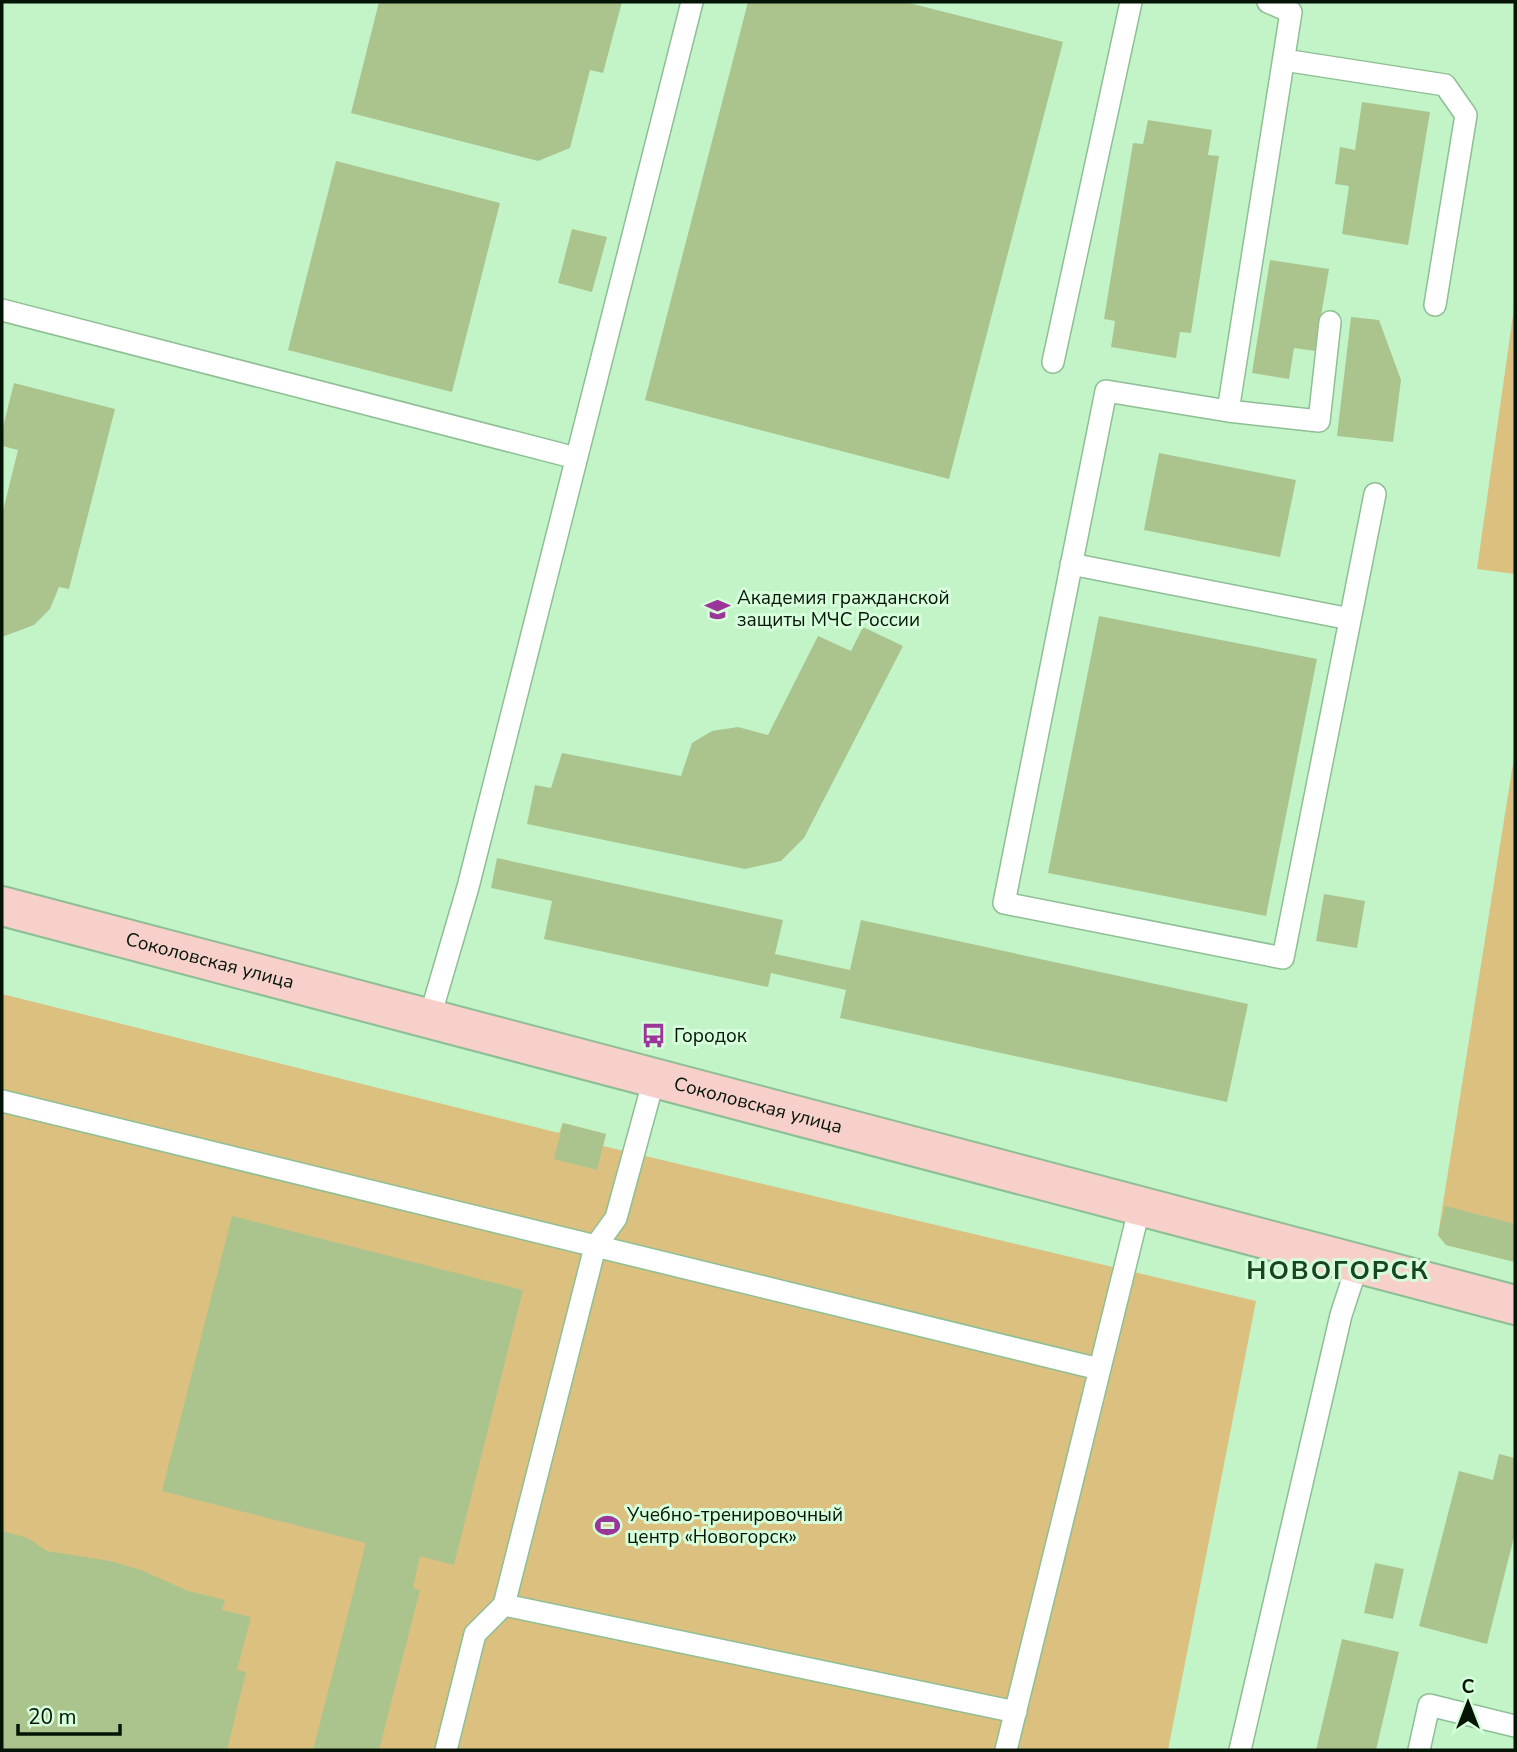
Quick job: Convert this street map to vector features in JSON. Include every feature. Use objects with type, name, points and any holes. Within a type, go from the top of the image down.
[{"type":"street","name":"Соколовская улица","points":[[2,906],[1515,1305]]},
{"type":"lane","points":[[429,1020],[468,887],[692,2]]},
{"type":"lane","points":[[1053,362],[1131,2]]},
{"type":"lane","points":[[1228,411],[1292,7],[1268,2]]},
{"type":"lane","points":[[1284,60],[1445,85],[1466,115],[1435,305]]},
{"type":"lane","points":[[2,310],[576,458]]},
{"type":"lane","points":[[1331,322],[1319,421],[1228,411],[1106,391],[1004,903],[1283,958],[1375,494]]},
{"type":"lane","points":[[1071,564],[1350,619]]},
{"type":"lane","points":[[446,1750],[475,1634],[504,1605],[594,1247],[616,1218],[653,1079]]},
{"type":"lane","points":[[2,1101],[1099,1369]]},
{"type":"lane","points":[[1006,1750],[1140,1206]]},
{"type":"lane","points":[[1240,1750],[1341,1315],[1358,1263]]},
{"type":"lane","points":[[504,1605],[1016,1712]]},
{"type":"lane","points":[[1419,1750],[1429,1705],[1515,1726]]},
{"type":"shaded area","points":[[1515,301],[1515,574],[1477,569]]},
{"type":"shaded area","points":[[1515,751],[1515,1262],[1446,1245],[1438,1235]]},
{"type":"shaded area","name":"Учебно-тренировочный центр «Новогорск»","points":[[2,994],[559,1133],[563,1123],[606,1134],[603,1146],[1256,1301],[1168,1750],[2,1750]]},
{"type":"building","points":[[379,2],[622,2],[603,73],[590,70],[570,148],[538,161],[351,113]]},
{"type":"building","points":[[748,2],[905,2],[1063,42],[949,479],[645,400]]},
{"type":"building","points":[[1362,102],[1430,112],[1408,245],[1342,234],[1349,186],[1335,184],[1340,147],[1355,150]]},
{"type":"building","points":[[1148,120],[1212,130],[1208,155],[1219,156],[1191,333],[1180,332],[1176,358],[1111,347],[1115,321],[1104,319],[1133,143],[1143,144]]},
{"type":"building","points":[[336,161],[500,203],[452,392],[288,350]]},
{"type":"building","points":[[572,229],[607,237],[592,292],[558,283]]},
{"type":"building","points":[[1270,260],[1329,269],[1315,351],[1294,348],[1289,379],[1252,373]]},
{"type":"building","points":[[1351,317],[1379,320],[1401,380],[1393,442],[1337,436]]},
{"type":"building","points":[[14,383],[115,409],[69,589],[59,587],[50,609],[34,625],[2,637],[2,515],[18,450],[2,446],[2,431]]},
{"type":"building","points":[[1159,453],[1296,480],[1280,557],[1144,530]]},
{"type":"building","points":[[1099,616],[1317,659],[1266,916],[1048,873]]},
{"type":"building","points":[[863,627],[903,646],[804,838],[781,861],[745,869],[527,824],[535,785],[551,788],[562,753],[681,776],[692,743],[712,731],[738,727],[768,735],[818,636],[851,651]]},
{"type":"building","points":[[497,858],[783,920],[775,954],[850,970],[861,920],[1248,1004],[1227,1102],[840,1018],[846,990],[771,973],[768,987],[544,939],[552,901],[491,888]]},
{"type":"building","points":[[1324,894],[1365,901],[1357,948],[1316,941]]},
{"type":"building","points":[[563,1123],[606,1134],[597,1170],[554,1159]]},
{"type":"building","points":[[1445,1206],[1515,1224],[1515,1262],[1446,1245],[1438,1235]]},
{"type":"building","points":[[232,1216],[523,1290],[454,1565],[420,1556],[413,1588],[420,1590],[379,1750],[313,1750],[366,1543],[162,1491]]},
{"type":"building","points":[[1499,1454],[1515,1458],[1515,1533],[1487,1644],[1419,1626],[1459,1471],[1493,1480]]},
{"type":"building","points":[[2,1531],[28,1538],[47,1551],[110,1561],[141,1570],[188,1591],[225,1600],[222,1610],[251,1617],[237,1670],[246,1672],[227,1750],[2,1750]]},
{"type":"building","points":[[1375,1563],[1404,1569],[1393,1619],[1364,1613]]},
{"type":"building","points":[[1342,1639],[1399,1652],[1376,1750],[1316,1750]]},
{"type":"place","name":"Академия гражданской защиты МЧС России","points":[[717,609]]},
{"type":"place","name":"Городок","points":[[654,1036]]},
{"type":"place","name":"Учебно-тренировочный центр «Новогорск»","points":[[607,1526]]},
{"type":"district","name":"НОВОГОРСК","points":[[1338,1270]]}]
